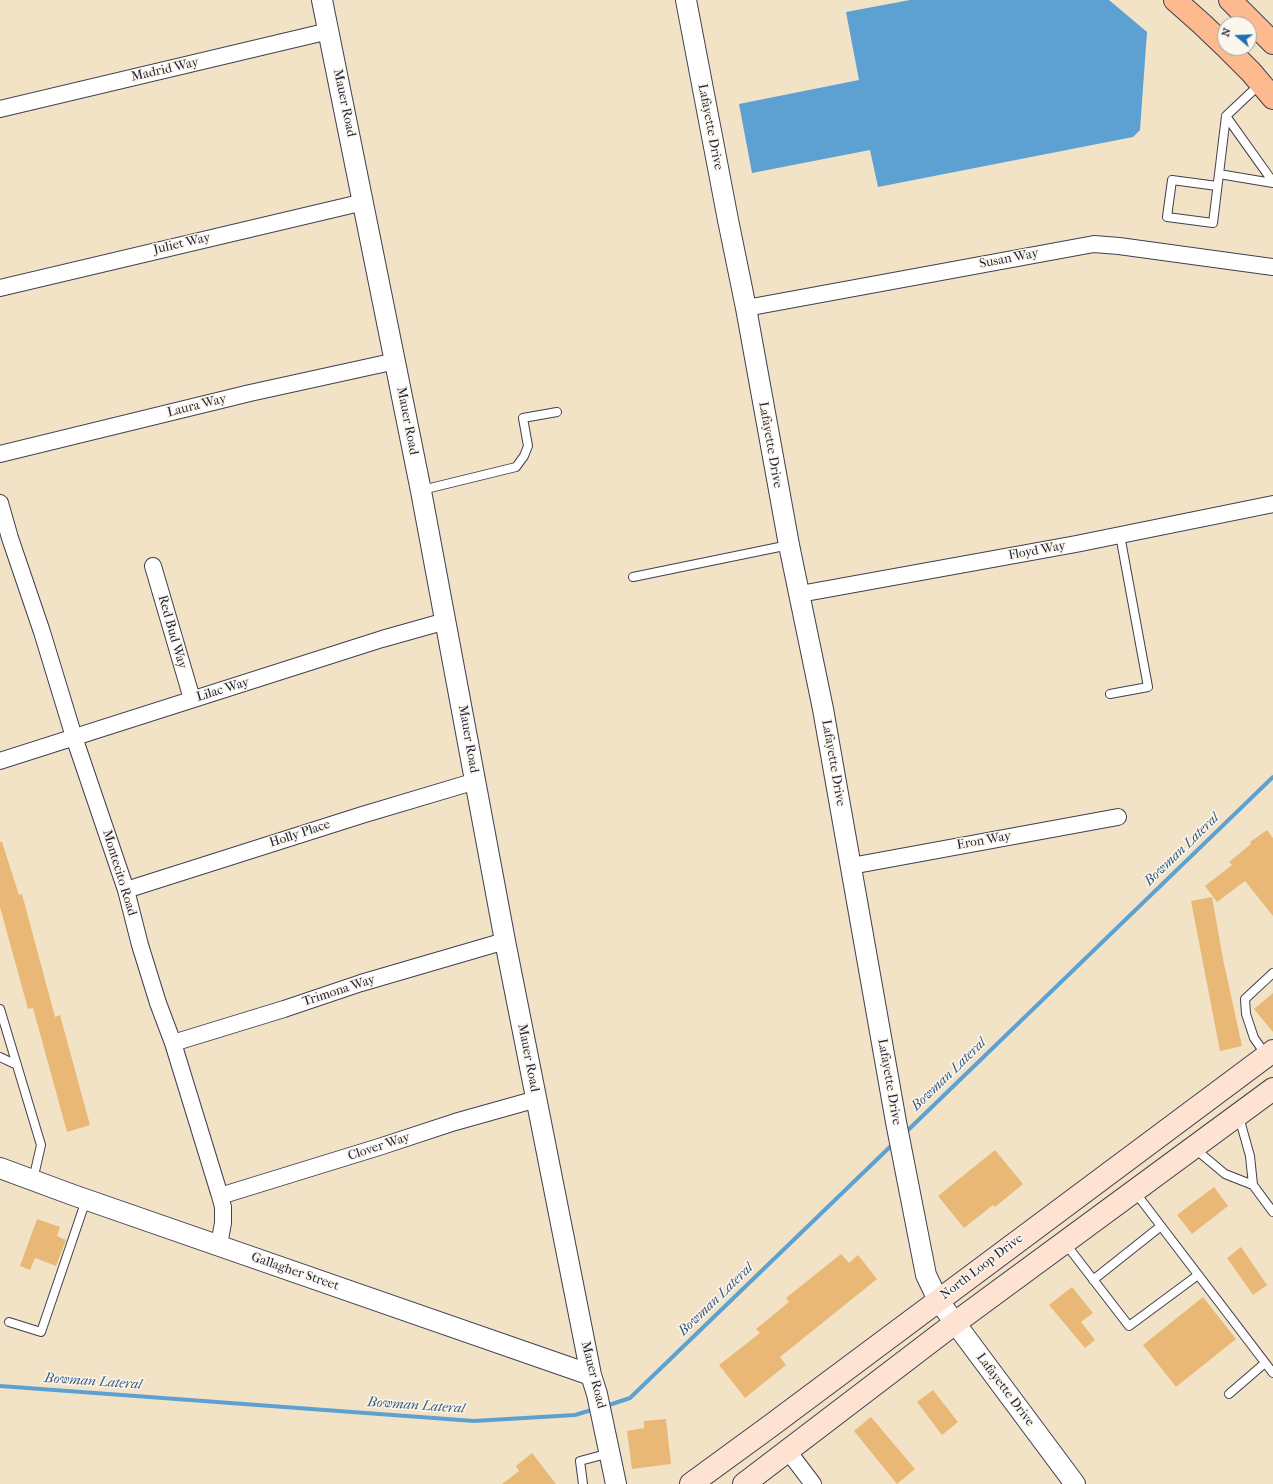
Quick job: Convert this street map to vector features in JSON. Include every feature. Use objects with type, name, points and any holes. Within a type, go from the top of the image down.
[{"type":"main road","points":[[1175,0],[1217,38]]},
{"type":"main road","points":[[1230,0],[1273,43]]},
{"type":"main road","points":[[1235,56],[1267,90]]},
{"type":"main road","name":"North Loop Drive","points":[[691,1484],[769,1428],[938,1300],[1270,1053]]},
{"type":"main road","points":[[744,1484],[955,1323],[1273,1089]]},
{"type":"street","name":"Mauer Road","points":[[322,0],[396,361],[505,941],[590,1375],[604,1420],[615,1482]]},
{"type":"street","name":"Lafayette Drive","points":[[686,0],[746,308],[789,545],[823,709],[896,1122],[926,1275],[938,1300],[1075,1484]]},
{"type":"street","name":"Madrid Way","points":[[0,109],[329,31]]},
{"type":"street","name":"Juliet Way","points":[[0,288],[364,202]]},
{"type":"street","name":"Susan Way","points":[[746,308],[1094,244],[1120,246],[1273,267]]},
{"type":"street","name":"Laura Way","points":[[0,454],[250,393],[396,361]]},
{"type":"street","name":"Montecito Road","points":[[0,503],[74,737],[126,890],[140,946],[158,1003],[173,1043],[220,1196],[223,1207],[223,1223],[219,1245]]},
{"type":"street","name":"Floyd Way","points":[[800,594],[1120,535],[1273,504]]},
{"type":"street","name":"Red Bud Way","points":[[153,566],[192,699]]},
{"type":"street","name":"Lilac Way","points":[[0,761],[382,639],[446,621]]},
{"type":"street","name":"Holly Place","points":[[126,890],[362,815],[476,781]]},
{"type":"street","name":"Eron Way","points":[[851,866],[1118,817]]},
{"type":"street","name":"Trimona Way","points":[[173,1043],[284,1009],[361,983],[505,941]]},
{"type":"street","name":"Clover Way","points":[[220,1196],[372,1150],[455,1122],[537,1099]]},
{"type":"street","name":"Gallagher Street","points":[[0,1168],[86,1200],[590,1375]]},
{"type":"street","points":[[788,1451],[813,1484]]},
{"type":"lane","points":[[1226,116],[1267,90]]},
{"type":"lane","points":[[1217,186],[1172,180],[1168,217],[1213,223],[1226,116]]},
{"type":"lane","points":[[1226,116],[1273,182]]},
{"type":"lane","points":[[1219,174],[1273,182]]},
{"type":"lane","points":[[421,491],[516,467],[524,456],[528,446],[523,418],[557,412]]},
{"type":"lane","points":[[1110,694],[1148,687],[1120,535]]},
{"type":"lane","points":[[633,577],[789,545]]},
{"type":"lane","points":[[1270,1053],[1254,1038],[1246,1014],[1245,999],[1273,973]]},
{"type":"lane","points":[[0,1009],[41,1145],[33,1180]]},
{"type":"lane","points":[[0,1057],[17,1065]]},
{"type":"lane","points":[[1238,1115],[1250,1156],[1253,1185],[1273,1212]]},
{"type":"lane","points":[[1194,1147],[1225,1174],[1253,1185]]},
{"type":"lane","points":[[1134,1191],[1273,1374]]},
{"type":"lane","points":[[9,1322],[41,1332],[86,1200]]},
{"type":"lane","points":[[1093,1280],[1161,1226]]},
{"type":"lane","points":[[1065,1243],[1129,1326],[1198,1274]]},
{"type":"lane","points":[[1229,1394],[1265,1363]]},
{"type":"lane","points":[[583,1484],[580,1461],[610,1453]]},
{"type":"water","points":[[910,0],[1109,0],[1147,32],[1140,130],[1133,137],[878,187],[870,150],[752,173],[739,104],[859,80],[846,12]]},
{"type":"building","points":[[1267,830],[1273,838],[1273,916],[1245,881],[1217,902],[1205,886],[1232,865],[1229,862],[1251,844],[1250,842]]},
{"type":"building","points":[[0,842],[2,842],[19,895],[22,894],[55,1017],[60,1015],[90,1125],[67,1132],[33,1008],[28,1009],[0,907]]},
{"type":"building","points":[[1212,897],[1223,959],[1242,1046],[1220,1051],[1191,901]]},
{"type":"building","points":[[1273,993],[1273,1032],[1254,1009]]},
{"type":"building","points":[[995,1150],[1023,1184],[995,1207],[993,1205],[964,1228],[938,1196]]},
{"type":"building","points":[[1214,1187],[1228,1206],[1192,1234],[1177,1215]]},
{"type":"building","points":[[37,1219],[60,1227],[57,1236],[66,1240],[56,1266],[35,1258],[30,1270],[20,1266]]},
{"type":"building","points":[[1241,1247],[1267,1285],[1253,1295],[1227,1258]]},
{"type":"building","points":[[841,1254],[849,1263],[858,1255],[877,1279],[780,1357],[786,1365],[745,1398],[719,1365],[760,1333],[756,1329],[789,1302],[786,1298]]},
{"type":"building","points":[[1072,1287],[1093,1313],[1081,1322],[1095,1340],[1085,1348],[1049,1305]]},
{"type":"building","points":[[1203,1297],[1236,1339],[1176,1387],[1143,1345]]},
{"type":"building","points":[[933,1390],[958,1422],[942,1435],[917,1402]]},
{"type":"building","points":[[871,1417],[915,1469],[897,1484],[854,1431]]},
{"type":"building","points":[[666,1419],[671,1464],[632,1469],[627,1431],[644,1428],[644,1421]]},
{"type":"building","points":[[532,1453],[556,1484],[502,1484],[519,1471],[516,1466]]},
{"type":"waterway","name":"Bowman Lateral","points":[[905,1133],[1273,777]]},
{"type":"waterway","name":"Bowman Lateral","points":[[606,1406],[630,1398],[894,1143]]},
{"type":"waterway","name":"Bowman Lateral","points":[[0,1386],[474,1421],[575,1415],[595,1409]]}]
